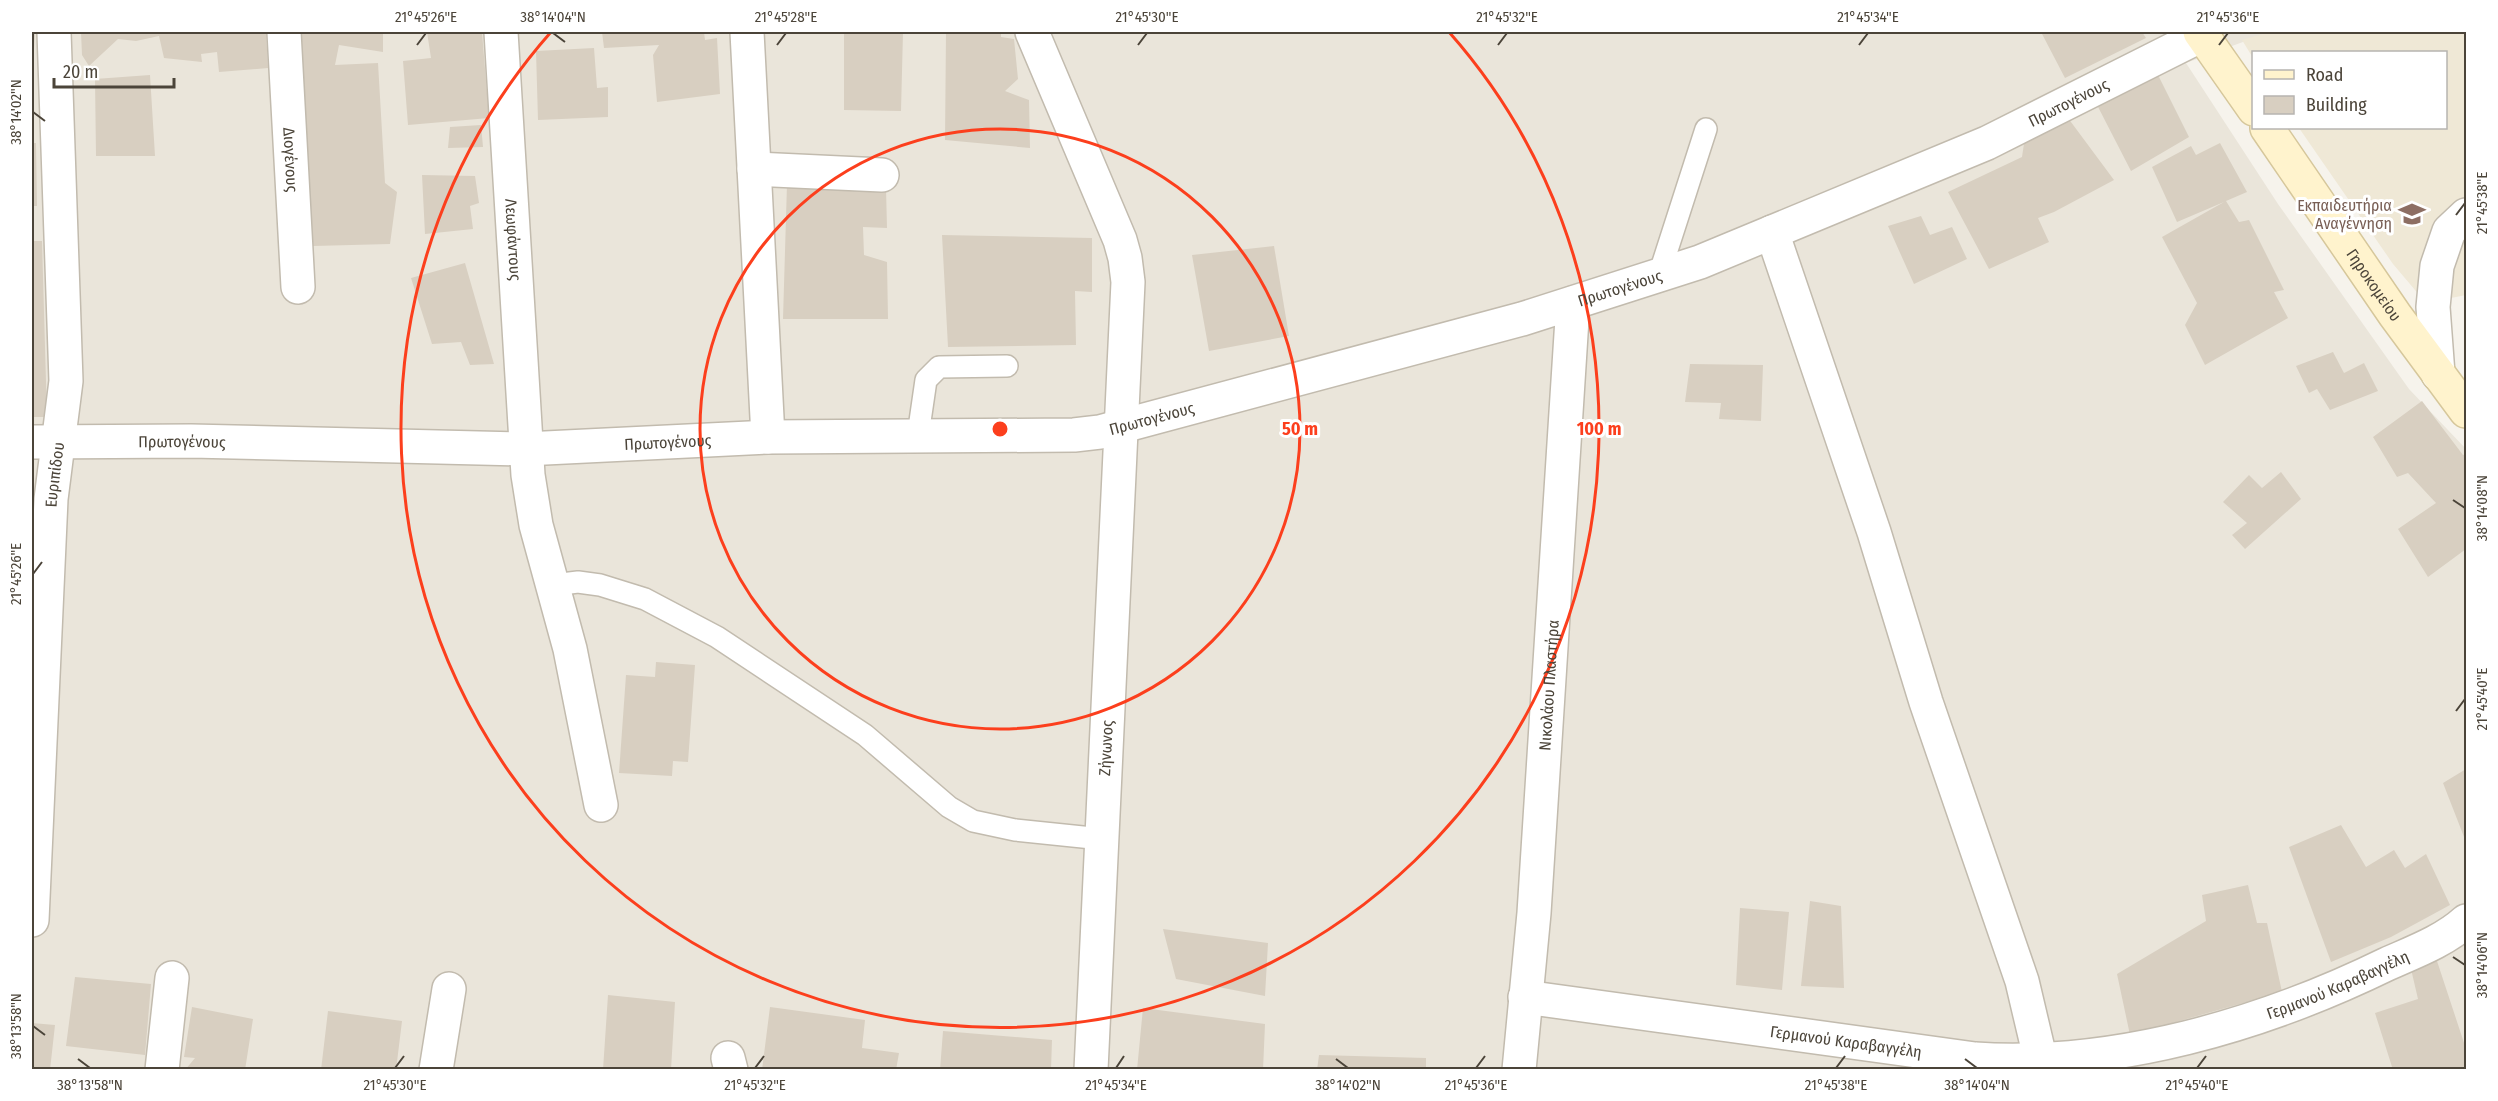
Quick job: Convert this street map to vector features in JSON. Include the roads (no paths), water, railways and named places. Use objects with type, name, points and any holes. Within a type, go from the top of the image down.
[{"type":"main road","points":[[2201,33],[2252,108]]},
{"type":"main road","name":"Γηροκομείου","points":[[2268,129],[2466,411]]},
{"type":"street","name":"Ευριπίδου","points":[[32,920],[34,809],[51,499],[45,442],[66,381],[54,32]]},
{"type":"street","name":"Διογένους","points":[[284,32],[298,287]]},
{"type":"street","name":"Λεωφάντους","points":[[501,32],[525,449],[534,515],[570,649],[601,805]]},
{"type":"street","points":[[747,32],[768,437]]},
{"type":"street","name":"Ζήνωνος","points":[[1032,32],[1125,258],[1128,282],[1091,1070]]},
{"type":"street","name":"Πρωτογένους","points":[[45,442],[191,441],[525,449],[768,437],[1074,435],[1122,426],[1511,322],[1700,261],[1987,142],[2201,33]]},
{"type":"street","points":[[754,169],[882,175]]},
{"type":"street","points":[[2438,374],[2433,307],[2437,266],[2449,231],[2466,215]]},
{"type":"street","points":[[1772,232],[1874,532],[1926,702],[2022,981],[2042,1065]]},
{"type":"street","name":"Νικολάου Πλαστήρα","points":[[1519,1070],[1534,913],[1573,303]]},
{"type":"street","name":"Γερμανού Καραβαγγέλη","points":[[1525,998],[1907,1060],[1975,1059],[2042,1065],[2245,1022],[2298,1005],[2437,941],[2466,923]]},
{"type":"street","points":[[162,1070],[172,978]]},
{"type":"street","points":[[436,1070],[449,989]]},
{"type":"lane","points":[[1659,275],[1706,129]]},
{"type":"lane","points":[[918,435],[926,380],[939,367],[1007,366]]},
{"type":"lane","points":[[554,585],[579,582],[600,585],[645,600],[692,623],[865,735],[950,807],[973,821],[1015,830],[1102,839]]},
{"type":"place","name":"Εκπαιδευτήρια Αναγέννηση","points":[[2412,214]]}]
